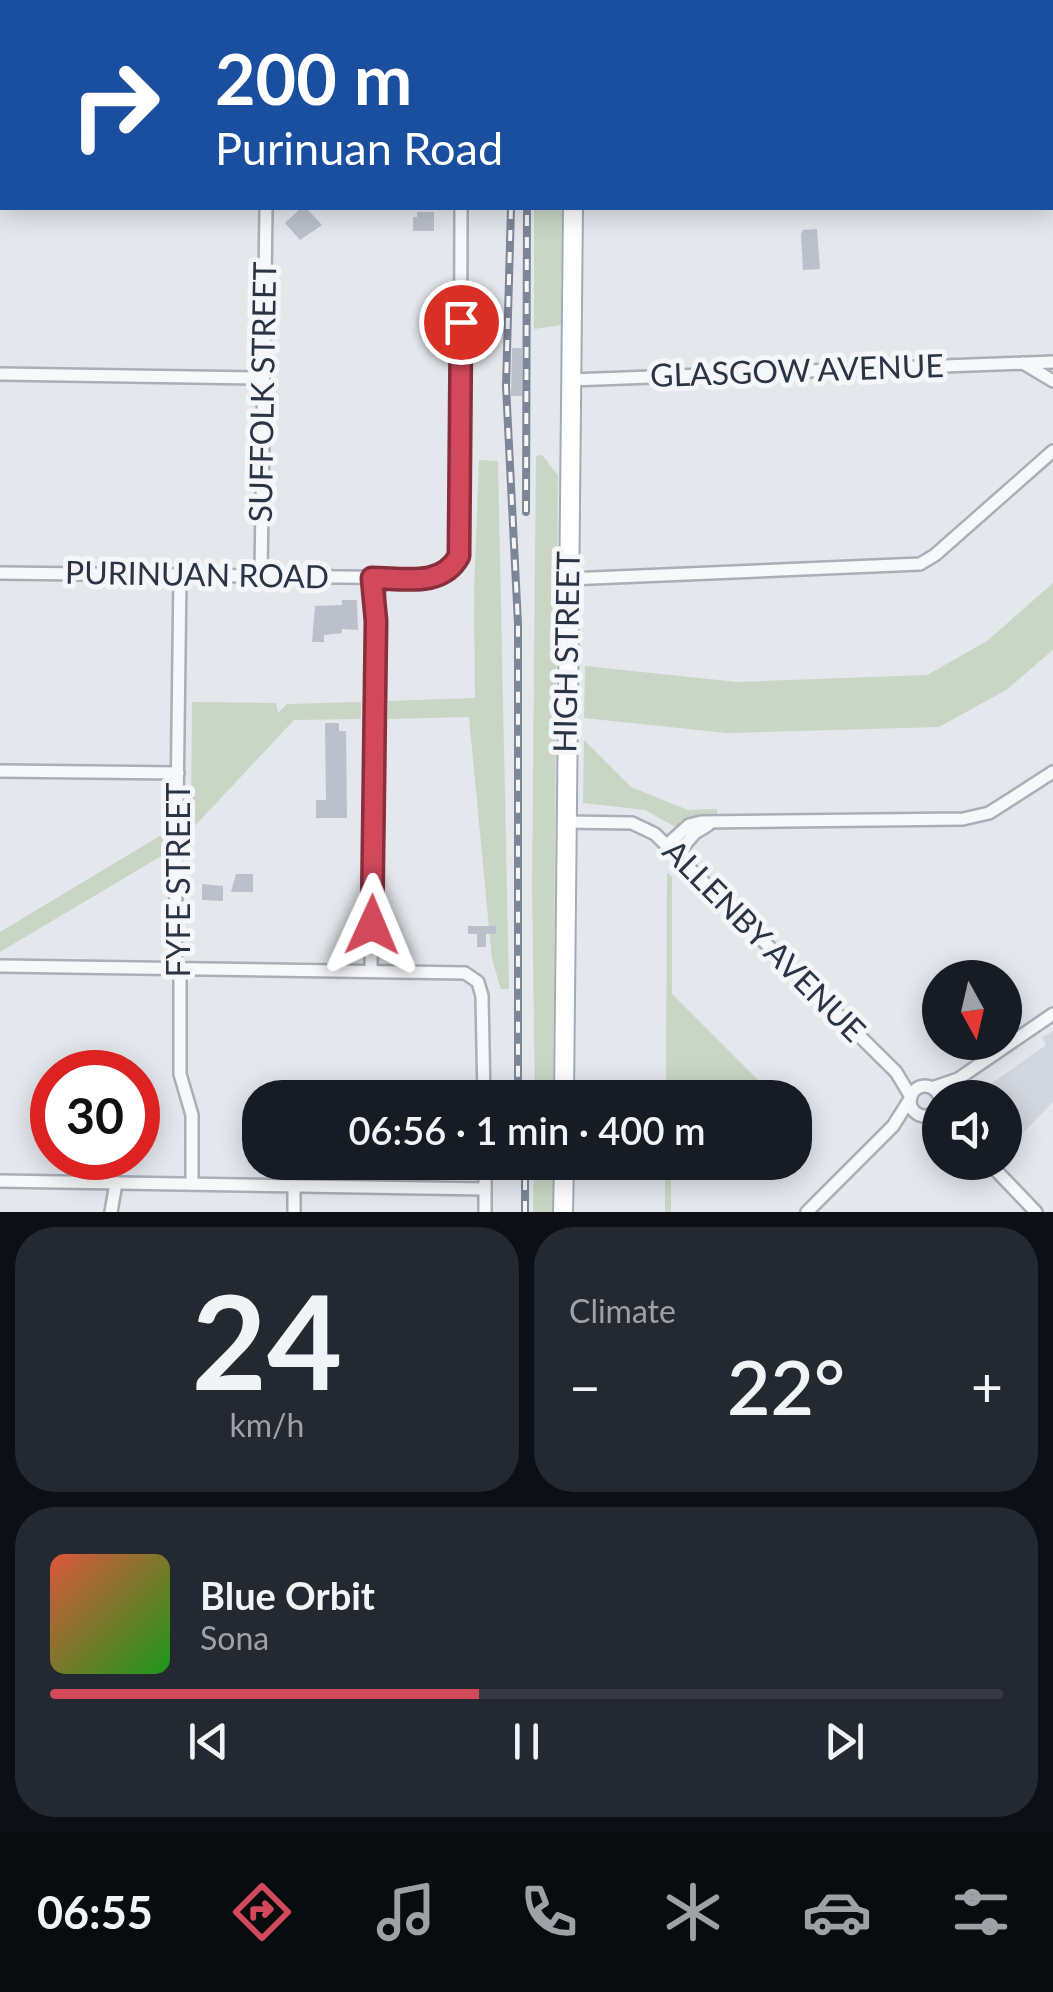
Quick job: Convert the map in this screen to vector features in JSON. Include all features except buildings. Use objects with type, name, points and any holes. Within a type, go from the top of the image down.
[{"type":"main road","name":"HIGH STREET","points":[[564,1080],[573,210]]},
{"type":"main road","points":[[563,1212],[564,1180]]},
{"type":"street","name":"SUFFOLK STREET","points":[[261,576],[266,210]]},
{"type":"street","name":"PURINUAN ROAD","points":[[0,573],[433,578],[452,568],[460,550],[462,210]]},
{"type":"street","name":"GLASGOW AVENUE","points":[[570,380],[1053,362]]},
{"type":"street","points":[[1022,363],[1053,381]]},
{"type":"street","points":[[0,374],[262,378]]},
{"type":"street","points":[[568,579],[920,564],[1053,451]]},
{"type":"street","name":"FYFE STREET","points":[[180,575],[180,1074],[192,1115],[192,1184]]},
{"type":"street","points":[[371,971],[376,578]]},
{"type":"street","points":[[0,771],[178,773]]},
{"type":"street","points":[[672,850],[717,822],[962,819],[990,813],[1053,772]]},
{"type":"street","name":"ALLENBY AVENUE","points":[[565,822],[632,823],[648,829],[896,1072],[922,1088]]},
{"type":"street","points":[[0,966],[458,972],[474,978],[480,988],[484,1008],[484,1080]]},
{"type":"street","points":[[957,1080],[1053,1014]]},
{"type":"street","name":"ALLENBY AVENUE","points":[[896,1072],[922,1114]]},
{"type":"street","points":[[808,1212],[893,1126],[911,1098],[922,1098]]},
{"type":"street","points":[[893,1126],[922,1114]]},
{"type":"street","points":[[485,1180],[485,1212]]},
{"type":"street","points":[[1005,1180],[1036,1212]]},
{"type":"street","points":[[0,1181],[485,1189]]},
{"type":"street","points":[[111,1212],[116,1183]]},
{"type":"street","points":[[294,1186],[294,1212]]},
{"type":"shaded area","points":[[1053,1031],[1053,1102],[1022,1134],[1022,1080],[996,1080],[1046,1045],[1042,1037]]},
{"type":"green space","points":[[534,210],[562,210],[561,325],[534,329]]},
{"type":"green space","points":[[542,455],[558,475],[553,1080],[535,1080],[532,886],[536,456]]},
{"type":"green space","points":[[479,460],[498,461],[509,989],[501,989],[492,959],[469,717],[388,719],[388,701],[475,698]]},
{"type":"green space","points":[[1053,583],[1053,650],[1006,690],[939,727],[727,733],[584,718],[585,666],[737,682],[927,675],[987,641]]},
{"type":"green space","points":[[192,702],[276,703],[278,713],[287,704],[361,702],[361,719],[294,720],[191,830]]},
{"type":"green space","points":[[584,740],[631,787],[688,810],[717,809],[717,814],[690,820],[677,828],[645,810],[583,803]]},
{"type":"green space","points":[[163,834],[163,855],[0,952],[0,932]]},
{"type":"green space","points":[[667,872],[672,877],[672,994],[758,1080],[666,1080]]},
{"type":"green space","points":[[534,1180],[553,1180],[552,1212],[533,1212]]},
{"type":"green space","points":[[665,1180],[671,1180],[671,1212],[665,1212]]},
{"type":"railway","points":[[511,210],[506,386],[518,624],[518,1080]]},
{"type":"railway","points":[[526,512],[527,210]]},
{"type":"railway","points":[[525,1180],[525,1212]]},
{"type":"route","points":[[372,925],[376,621],[372,578],[433,578],[452,568],[459,556],[461,322]]}]
